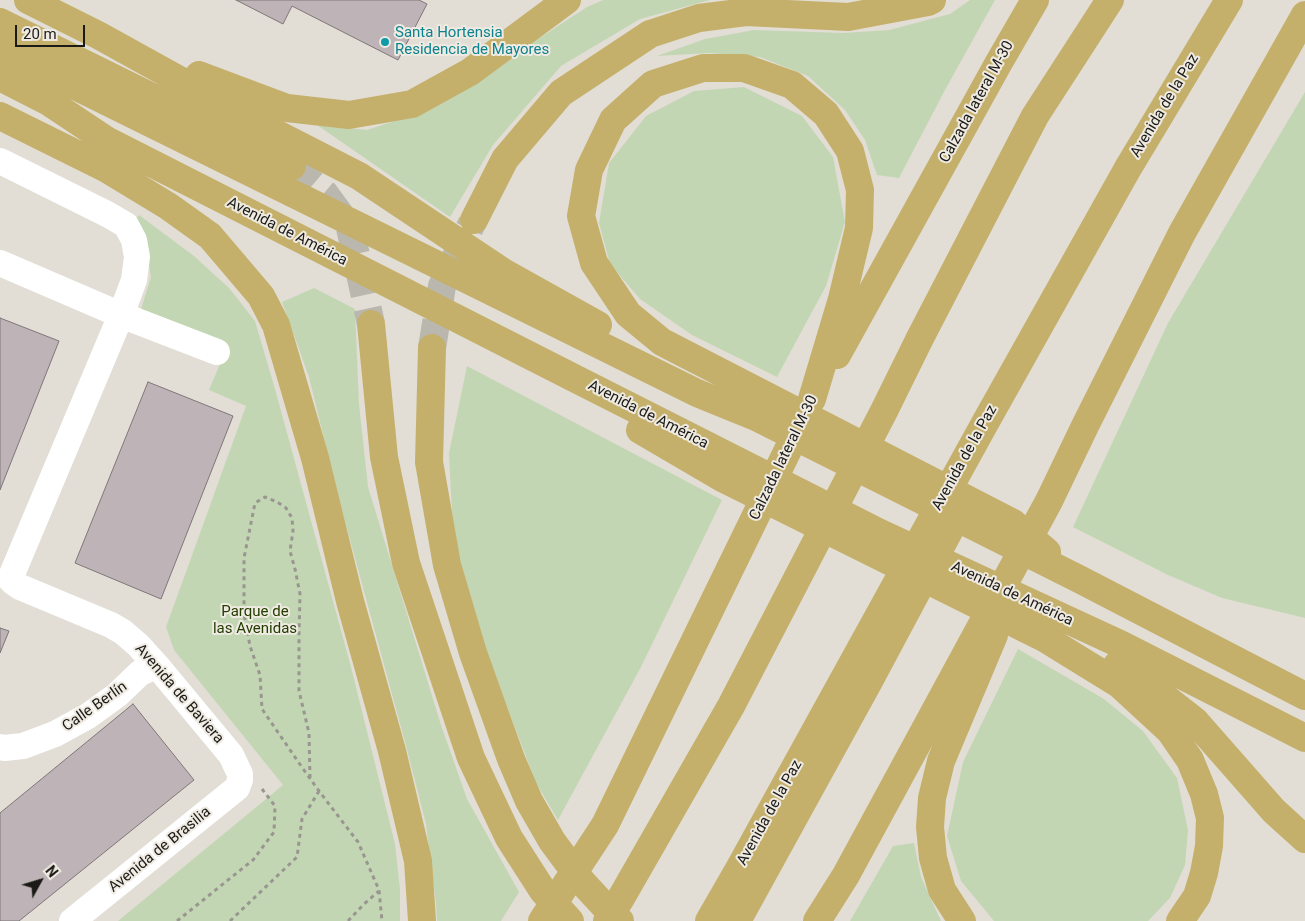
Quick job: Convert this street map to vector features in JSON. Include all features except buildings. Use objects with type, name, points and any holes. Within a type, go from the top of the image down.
[{"type":"highway","points":[[28,0],[98,35],[277,134],[360,176],[503,272],[711,387],[1013,523],[1079,579],[1305,696]]},
{"type":"highway","points":[[98,35],[287,108],[349,114],[412,104],[470,72],[567,0]]},
{"type":"highway","points":[[474,220],[505,159],[561,93],[650,34],[700,18],[746,12],[848,17],[932,0]]},
{"type":"highway","name":"Calzada lateral M-30","points":[[542,921],[605,825],[812,399],[1035,0]]},
{"type":"highway","points":[[998,64],[1045,0]]},
{"type":"highway","points":[[607,921],[731,706],[1035,116],[1110,0]]},
{"type":"highway","name":"Avenida de la Paz","points":[[709,921],[1128,168],[1230,0]]},
{"type":"highway","points":[[817,921],[846,875],[1049,501],[1182,233],[1305,15]]},
{"type":"highway","points":[[0,22],[292,166]]},
{"type":"highway","points":[[0,49],[697,393],[756,408]]},
{"type":"highway","points":[[756,408],[662,342],[628,314],[594,263],[581,216],[589,170],[614,120],[653,84],[703,68],[744,68],[792,85],[826,114],[850,151],[860,190],[858,228],[842,299],[812,399]]},
{"type":"highway","name":"Avenida de América","points":[[0,77],[49,102],[106,140],[576,379],[728,468],[1050,626],[1122,646],[1305,738]]},
{"type":"highway","points":[[0,93],[106,140]]},
{"type":"highway","points":[[0,116],[107,170],[168,206],[210,236],[261,296],[276,325],[315,458],[350,601],[392,751],[418,861],[422,921]]},
{"type":"highway","points":[[371,324],[384,457],[406,563],[471,758],[508,838],[543,891],[570,921]]},
{"type":"highway","points":[[432,348],[429,462],[447,565],[473,652],[511,759],[529,801],[552,841],[584,883],[620,921]]},
{"type":"highway","points":[[737,921],[864,692],[954,522],[985,423]]},
{"type":"highway","name":"Avenida de América","points":[[728,468],[880,533],[990,584],[1026,614],[1050,626]]},
{"type":"highway","points":[[962,921],[942,890],[933,858],[930,827],[932,798],[941,761],[1049,501]]},
{"type":"highway","points":[[1050,626],[1140,678],[1195,721],[1274,811],[1305,839]]},
{"type":"highway","points":[[1050,626],[1119,684],[1170,731],[1190,760],[1204,794],[1210,818],[1209,846],[1197,896],[1180,921]]},
{"type":"street","points":[[0,160],[126,225],[134,240],[137,257],[134,280],[121,315],[5,579]]},
{"type":"street","points":[[0,263],[121,315],[217,352]]},
{"type":"street","name":"Avenida de Baviera","points":[[5,579],[20,588],[112,625],[123,632],[158,667],[231,755],[240,774]]},
{"type":"street","name":"Calle Berlín","points":[[0,747],[23,746],[55,734],[88,716],[117,694],[140,673],[158,667]]},
{"type":"street","name":"Avenida de Brasilia","points":[[72,921],[230,794],[240,780],[240,774]]},
{"type":"path","points":[[310,778],[309,733],[299,691],[300,594],[296,569],[290,552],[293,531],[292,518],[286,508],[277,502],[265,498],[255,503],[244,558],[244,614],[250,646],[260,675],[262,709],[319,791],[358,842],[379,890],[382,921]]},
{"type":"path","points":[[177,921],[253,860],[274,832],[275,806],[256,782],[240,774]]},
{"type":"path","points":[[230,921],[297,857],[302,819],[319,791]]},
{"type":"path","points":[[348,921],[379,890]]},
{"type":"green space","points":[[603,0],[710,0],[640,19],[561,66],[493,145],[450,217],[317,125],[367,130],[431,109],[587,7]]},
{"type":"green space","points":[[970,0],[995,0],[899,178],[877,175],[865,140],[845,110],[808,76],[760,57],[709,53],[657,56],[705,39],[754,30],[843,33],[889,30],[950,14]]},
{"type":"green space","points":[[744,87],[802,116],[833,157],[845,222],[826,286],[777,377],[692,335],[640,299],[610,264],[599,223],[609,163],[646,116],[694,91]]},
{"type":"green space","points":[[1305,92],[1305,618],[1222,598],[1168,575],[1073,527],[1168,323]]},
{"type":"green space","name":"Parque de las Avenidas","points":[[139,215],[194,256],[229,288],[255,321],[351,667],[395,844],[400,889],[400,921],[118,921],[283,785],[174,650],[166,627],[246,406],[209,390],[228,345],[141,309],[151,277],[143,234],[134,222]]},
{"type":"green space","points":[[314,288],[355,309],[359,404],[368,487],[441,725],[467,799],[519,892],[501,921],[437,921],[426,824],[337,492],[309,377],[282,302]]},
{"type":"green space","points":[[467,366],[722,500],[641,667],[558,820],[536,783],[480,635],[453,536],[449,453]]},
{"type":"green space","points":[[1018,649],[1104,699],[1143,731],[1177,778],[1188,830],[1185,865],[1170,898],[1148,921],[994,921],[961,881],[947,836],[963,762]]},
{"type":"green space","points":[[914,843],[921,877],[941,921],[850,921],[893,846]]},
{"type":"tunnel","points":[[292,166],[325,194],[350,228],[371,324]]},
{"type":"tunnel","points":[[432,348],[442,286],[472,223]]},
{"type":"place","name":"Santa Hortensia Residencia de Mayores","points":[[385,42]]}]
